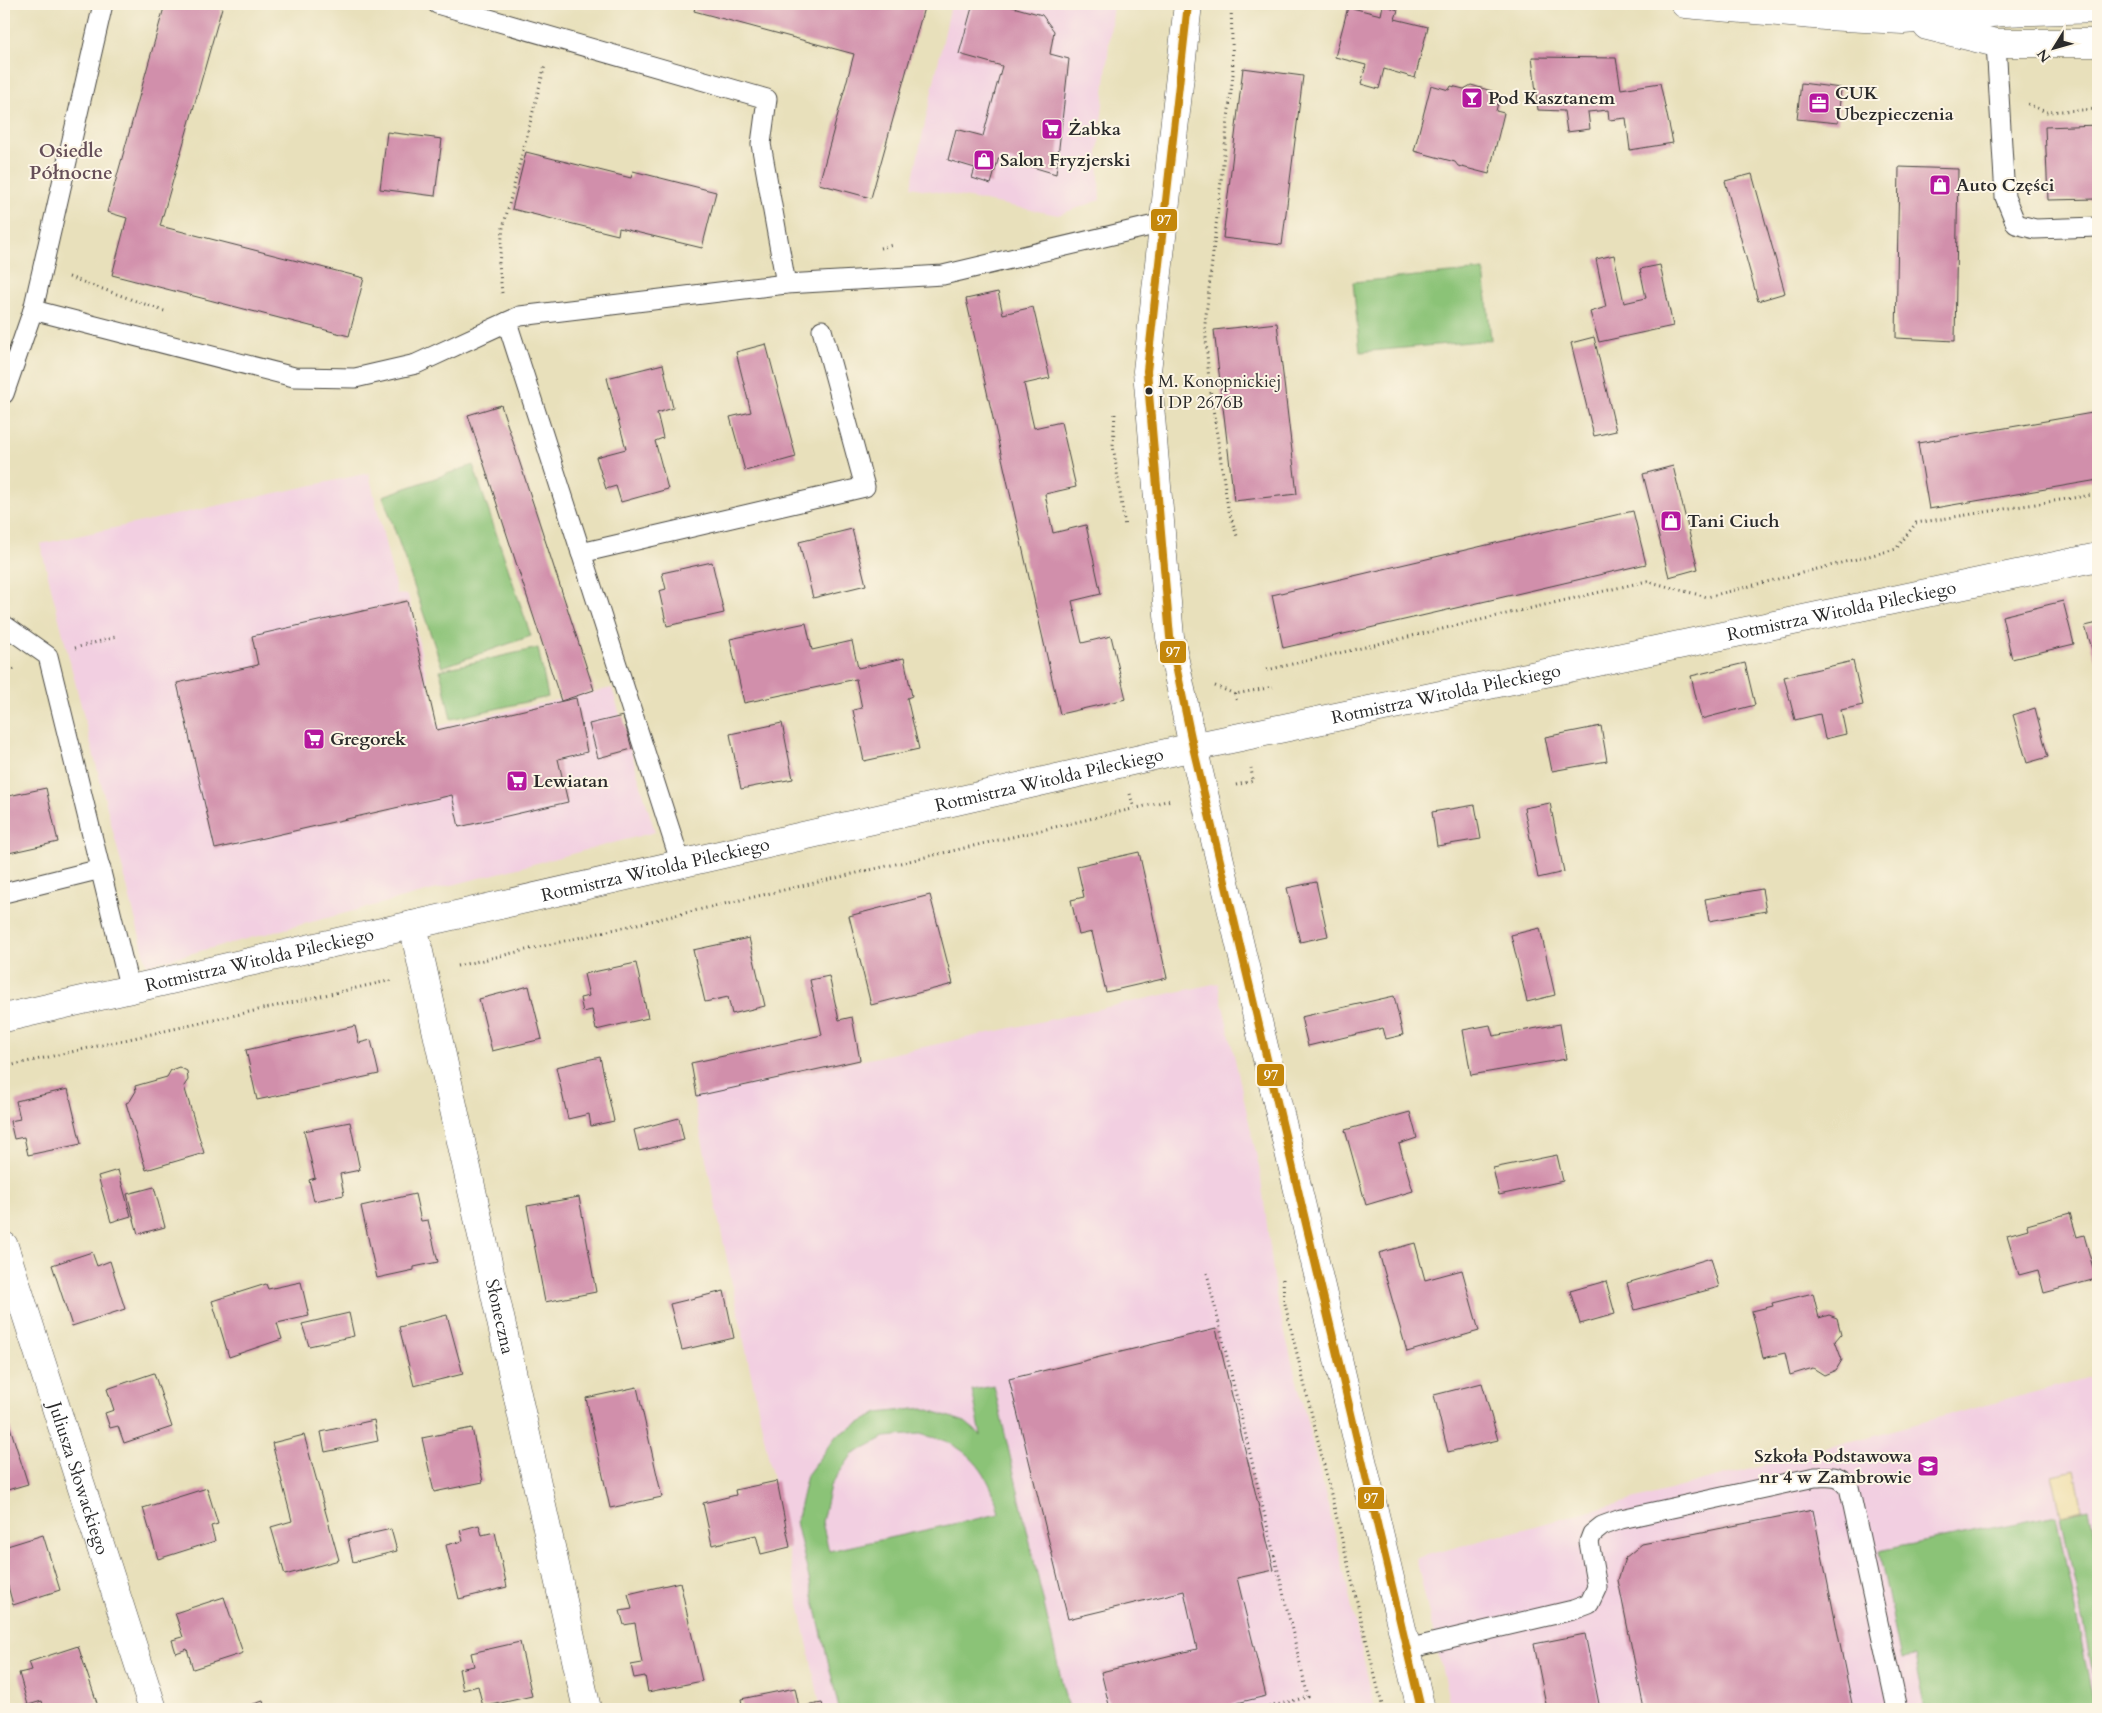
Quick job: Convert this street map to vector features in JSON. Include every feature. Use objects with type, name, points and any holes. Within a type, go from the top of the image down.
[{"type":"street","points":[[1188,4],[1147,371],[1170,637],[1203,792],[1421,1709]]},
{"type":"street","points":[[1685,4],[1825,16],[1903,20],[2004,12],[2098,9]]},
{"type":"street","points":[[1903,20],[1996,42],[2098,43]]},
{"type":"street","name":"Rotmistrza Witolda Pileckiego","points":[[4,1018],[1193,747],[2098,557]]},
{"type":"street","name":"Słoneczna","points":[[413,925],[586,1709]]},
{"type":"street","name":"Juliusza Słowackiego","points":[[4,1246],[153,1709]]},
{"type":"lane","points":[[4,394],[33,310],[103,4]]},
{"type":"lane","points":[[436,4],[767,99],[761,144],[786,284]]},
{"type":"lane","points":[[1996,42],[2005,197],[2016,224],[2035,229],[2098,228]]},
{"type":"lane","points":[[33,310],[294,377],[355,378],[416,364],[520,316],[786,284],[943,275],[1163,223]]},
{"type":"lane","points":[[507,322],[681,864]]},
{"type":"lane","points":[[581,553],[865,487],[822,330]]},
{"type":"lane","points":[[4,625],[48,656],[130,990]]},
{"type":"lane","points":[[4,893],[101,869]]},
{"type":"lane","points":[[1407,1649],[1573,1610],[1589,1604],[1597,1587],[1589,1542],[1592,1534],[1602,1526],[1622,1519],[1816,1476],[1832,1477],[1840,1478],[1849,1487],[1897,1709]]},
{"type":"path","points":[[1232,4],[1233,74],[1205,324],[1208,382],[1228,508],[1238,539]]},
{"type":"path","points":[[503,300],[499,263],[503,228],[552,38]]},
{"type":"path","points":[[1999,91],[2046,112],[2098,109]]},
{"type":"path","points":[[875,249],[893,244]]},
{"type":"path","points":[[43,267],[172,314]]},
{"type":"path","points":[[1267,670],[1648,581],[1707,597],[1896,550],[1916,524],[2098,494]]},
{"type":"path","points":[[1235,694],[1273,687]]},
{"type":"path","points":[[4,1067],[424,973],[1254,781]]},
{"type":"path","points":[[1207,1273],[1308,1697],[1261,1709]]},
{"type":"shaded area","points":[[951,4],[1113,4],[1098,154],[1100,200],[1058,215],[911,187]]},
{"type":"shaded area","points":[[369,473],[397,594],[408,595],[438,726],[612,688],[655,832],[147,965],[40,544]]},
{"type":"shaded area","points":[[1218,983],[1260,1171],[1277,1301],[1335,1533],[1375,1709],[821,1709],[693,1097]]},
{"type":"shaded area","name":"Szkoła Podstawowa nr 4 w Zambrowie","points":[[2098,1375],[2098,1709],[1451,1709],[1416,1558]]},
{"type":"green space","points":[[1484,270],[1491,340],[1360,352],[1353,282]]},
{"type":"green space","points":[[473,465],[531,636],[442,667],[383,496]]},
{"type":"green space","points":[[538,648],[548,697],[451,719],[440,670]]},
{"type":"green space","points":[[994,1386],[1068,1709],[839,1709],[796,1522],[807,1475],[836,1436],[878,1413],[923,1408],[965,1422],[981,1435],[972,1390]],"holes":[[[920,1434],[949,1443],[962,1451],[978,1466],[993,1493],[999,1514],[829,1551],[822,1522],[830,1486],[852,1455],[885,1437]]]},
{"type":"green space","points":[[2089,1509],[2098,1553],[2098,1697],[2061,1515]]},
{"type":"green space","points":[[2056,1515],[2095,1709],[1925,1709],[1914,1657],[1901,1659],[1879,1551]]},
{"type":"sand","points":[[2074,1470],[2082,1510],[2061,1515],[2052,1475]]},
{"type":"building","points":[[165,4],[223,4],[160,226],[364,278],[349,336],[112,275],[127,218],[107,212]]},
{"type":"building","points":[[696,4],[925,4],[871,198],[819,184],[854,54],[694,11]]},
{"type":"building","points":[[973,4],[1002,4],[1042,15],[1054,31],[1050,54],[1069,59],[1056,174],[999,157],[991,184],[972,178],[975,168],[948,160],[956,129],[983,136],[1002,66],[959,54]]},
{"type":"building","points":[[1383,5],[1398,10],[1395,19],[1428,27],[1415,78],[1384,69],[1379,89],[1361,84],[1366,65],[1335,57],[1348,7],[1381,15]]},
{"type":"building","points":[[1532,57],[1616,58],[1621,89],[1660,83],[1673,143],[1630,150],[1626,118],[1609,120],[1608,110],[1588,112],[1590,129],[1567,132],[1564,111],[1538,110]]},
{"type":"building","points":[[1243,68],[1303,76],[1282,245],[1223,238]]},
{"type":"building","name":"CUK Ubezpieczenia","points":[[1801,83],[1841,88],[1838,123],[1797,119]]},
{"type":"building","points":[[1431,85],[1449,90],[1451,86],[1464,89],[1471,85],[1495,92],[1499,99],[1496,111],[1504,113],[1489,174],[1458,166],[1455,162],[1414,151]]},
{"type":"building","points":[[2098,125],[2098,199],[2048,200],[2045,127]]},
{"type":"building","points":[[387,132],[442,139],[435,196],[380,189]]},
{"type":"building","points":[[526,152],[631,178],[633,171],[716,192],[702,248],[619,228],[618,235],[512,209]]},
{"type":"building","points":[[1899,167],[1958,169],[1955,341],[1896,338]]},
{"type":"building","points":[[1752,174],[1785,293],[1758,301],[1725,181]]},
{"type":"building","points":[[1614,255],[1624,303],[1646,298],[1640,269],[1660,265],[1673,326],[1599,342],[1590,312],[1606,307],[1596,259]]},
{"type":"building","points":[[998,292],[1003,314],[1033,307],[1050,378],[1024,384],[1034,428],[1061,422],[1076,487],[1045,494],[1053,533],[1086,525],[1101,594],[1072,601],[1082,643],[1111,636],[1126,699],[1060,714],[966,299]]},
{"type":"building","points":[[1277,323],[1297,494],[1234,501],[1214,330]]},
{"type":"building","points":[[1594,337],[1616,431],[1594,436],[1571,343]]},
{"type":"building","points":[[766,344],[796,457],[745,471],[730,417],[751,412],[736,352]]},
{"type":"building","points":[[663,364],[673,408],[657,413],[663,438],[655,441],[668,489],[621,502],[616,486],[606,489],[596,457],[626,449],[607,378]]},
{"type":"building","points":[[501,405],[594,690],[561,701],[468,415]]},
{"type":"building","points":[[2098,412],[2098,480],[1929,509],[1918,443]]},
{"type":"building","name":"Tani Ciuch","points":[[1673,466],[1698,569],[1669,577],[1643,474]]},
{"type":"building","points":[[1633,511],[1646,564],[1283,648],[1272,595]]},
{"type":"building","points":[[852,529],[866,585],[813,598],[799,542]]},
{"type":"building","points":[[712,562],[724,613],[667,626],[659,591],[666,589],[662,573]]},
{"type":"building","name":"Gregorek","points":[[407,601],[437,730],[576,698],[587,752],[558,759],[568,802],[459,827],[452,795],[215,849],[177,683],[258,665],[252,636]]},
{"type":"building","points":[[2063,601],[2074,644],[2012,659],[2002,616]]},
{"type":"building","points":[[806,623],[812,650],[852,641],[858,668],[904,658],[912,696],[907,698],[919,749],[864,761],[853,710],[862,708],[856,679],[744,703],[730,639]]},
{"type":"building","points":[[2098,623],[2098,668],[2085,626]]},
{"type":"building","points":[[1853,661],[1863,705],[1841,710],[1846,734],[1825,739],[1820,714],[1795,720],[1784,677]]},
{"type":"building","points":[[1745,663],[1755,705],[1701,719],[1691,676]]},
{"type":"building","points":[[2035,708],[2048,757],[2027,763],[2013,715]]},
{"type":"building","points":[[623,716],[632,749],[598,758],[589,724]]},
{"type":"building","points":[[782,723],[793,779],[741,789],[730,734]]},
{"type":"building","points":[[1601,726],[1607,761],[1552,771],[1545,737]]},
{"type":"building","points":[[46,788],[58,842],[4,854],[4,797]]},
{"type":"building","points":[[1550,803],[1564,872],[1538,878],[1524,808]]},
{"type":"building","points":[[1475,805],[1481,839],[1437,846],[1432,812]]},
{"type":"building","points":[[1139,852],[1167,978],[1106,992],[1092,932],[1079,935],[1071,900],[1084,897],[1077,866]]},
{"type":"building","points":[[1316,882],[1328,936],[1300,942],[1287,888]]},
{"type":"building","points":[[1762,889],[1766,911],[1709,921],[1705,899]]},
{"type":"building","points":[[930,895],[953,984],[871,1005],[849,916]]},
{"type":"building","points":[[1540,928],[1555,995],[1527,1002],[1511,935]]},
{"type":"building","points":[[749,938],[765,1006],[732,1014],[728,997],[705,1002],[693,950]]},
{"type":"building","points":[[636,963],[648,1018],[596,1030],[592,1010],[583,1012],[580,998],[589,996],[584,974]]},
{"type":"building","points":[[829,976],[839,1020],[852,1017],[860,1060],[697,1096],[691,1063],[822,1035],[810,980]]},
{"type":"building","points":[[529,986],[542,1039],[492,1051],[479,999]]},
{"type":"building","points":[[1394,996],[1403,1035],[1386,1039],[1383,1028],[1308,1046],[1301,1017]]},
{"type":"building","points":[[1560,1024],[1566,1059],[1471,1075],[1463,1030],[1490,1025],[1493,1036]]},
{"type":"building","points":[[355,1026],[359,1043],[371,1040],[379,1074],[257,1100],[246,1050]]},
{"type":"building","points":[[600,1057],[614,1121],[591,1126],[589,1114],[568,1119],[556,1067]]},
{"type":"building","points":[[179,1067],[187,1071],[188,1080],[184,1086],[204,1153],[146,1170],[126,1103],[130,1101],[136,1091],[135,1086],[167,1077],[171,1070]]},
{"type":"building","points":[[68,1089],[81,1144],[28,1155],[24,1137],[14,1139],[10,1121],[20,1119],[16,1101]]},
{"type":"building","points":[[1410,1112],[1417,1138],[1399,1144],[1413,1191],[1366,1205],[1345,1130]]},
{"type":"building","points":[[679,1118],[684,1140],[639,1151],[634,1130]]},
{"type":"building","points":[[350,1122],[360,1170],[340,1174],[344,1195],[314,1201],[309,1180],[315,1178],[304,1131]]},
{"type":"building","points":[[1557,1155],[1563,1181],[1499,1195],[1493,1168]]},
{"type":"building","points":[[118,1170],[131,1216],[111,1222],[98,1176]]},
{"type":"building","points":[[154,1187],[165,1227],[138,1234],[127,1194]]},
{"type":"building","points":[[415,1194],[421,1221],[428,1220],[438,1262],[414,1267],[414,1270],[377,1278],[361,1206]]},
{"type":"building","points":[[579,1197],[596,1292],[545,1302],[527,1206]]},
{"type":"building","points":[[2070,1213],[2077,1237],[2084,1235],[2096,1279],[2044,1293],[2038,1270],[2019,1275],[2007,1235],[2028,1229],[2027,1225]]},
{"type":"building","points":[[1415,1243],[1425,1280],[1462,1270],[1479,1331],[1407,1352],[1379,1253]]},
{"type":"building","points":[[92,1252],[97,1266],[110,1261],[125,1309],[72,1326],[52,1265]]},
{"type":"building","points":[[1711,1258],[1719,1287],[1635,1310],[1627,1283]]},
{"type":"building","points":[[1606,1281],[1615,1314],[1580,1324],[1570,1291]]},
{"type":"building","points":[[301,1282],[309,1316],[277,1323],[282,1339],[229,1357],[212,1301],[266,1284],[268,1289]]},
{"type":"building","points":[[724,1291],[734,1338],[682,1350],[670,1304]]},
{"type":"building","points":[[1813,1293],[1819,1318],[1829,1315],[1837,1318],[1841,1334],[1835,1341],[1842,1360],[1836,1370],[1824,1375],[1813,1368],[1790,1375],[1785,1353],[1763,1358],[1752,1311],[1773,1306],[1772,1303]]},
{"type":"building","points":[[349,1313],[354,1336],[309,1346],[302,1324]]},
{"type":"building","points":[[447,1315],[463,1374],[414,1386],[399,1327]]},
{"type":"building","points":[[1216,1329],[1274,1570],[1237,1578],[1266,1696],[1212,1709],[1110,1709],[1101,1672],[1197,1649],[1184,1591],[1068,1619],[1009,1379]]},
{"type":"building","points":[[154,1373],[172,1427],[124,1443],[118,1426],[110,1428],[105,1413],[114,1410],[107,1389]]},
{"type":"building","points":[[1482,1383],[1498,1440],[1448,1452],[1434,1395]]},
{"type":"building","points":[[637,1387],[662,1497],[610,1508],[586,1398]]},
{"type":"building","points":[[374,1420],[378,1441],[325,1452],[321,1432]]},
{"type":"building","points":[[10,1427],[28,1484],[4,1491],[4,1429]]},
{"type":"building","points":[[472,1428],[483,1482],[434,1492],[422,1438]]},
{"type":"building","points":[[304,1435],[339,1560],[285,1575],[271,1527],[292,1521],[272,1443]]},
{"type":"building","points":[[777,1481],[790,1547],[761,1554],[756,1535],[712,1545],[703,1503],[736,1495],[735,1490]]},
{"type":"building","points":[[207,1488],[218,1524],[211,1526],[215,1541],[158,1559],[143,1508]]},
{"type":"building","points":[[1813,1510],[1853,1709],[1644,1709],[1618,1580],[1625,1558],[1642,1544]]},
{"type":"building","points":[[479,1525],[482,1535],[495,1532],[507,1587],[459,1599],[446,1545],[463,1541],[460,1530]]},
{"type":"building","points":[[391,1529],[397,1551],[353,1562],[348,1539]]},
{"type":"building","points":[[43,1535],[60,1590],[13,1605],[8,1586],[4,1588],[4,1547]]},
{"type":"building","points":[[680,1582],[702,1681],[648,1692],[645,1676],[634,1678],[631,1665],[642,1663],[635,1623],[624,1625],[620,1611],[632,1609],[628,1594]]},
{"type":"building","points":[[224,1597],[243,1653],[193,1669],[187,1649],[176,1653],[172,1640],[183,1637],[175,1613]]},
{"type":"building","points":[[1585,1634],[1600,1709],[1547,1709],[1534,1644]]},
{"type":"building","points":[[520,1642],[532,1696],[483,1707],[478,1686],[463,1690],[459,1669],[474,1666],[471,1653]]},
{"type":"building","points":[[78,1646],[97,1703],[76,1709],[44,1709],[42,1701],[28,1705],[19,1673],[32,1670],[29,1662]]},
{"type":"building","points":[[795,1688],[799,1707],[822,1703],[824,1709],[743,1709],[741,1699]]},
{"type":"building","points":[[263,1701],[265,1709],[238,1709]]},
{"type":"transit line","name":"97","points":[[1188,4],[1147,371],[1170,637],[1193,747],[1421,1709]]},
{"type":"place","name":"Pod Kasztanem","points":[[1472,98]]},
{"type":"place","name":"CUK Ubezpieczenia","points":[[1819,103]]},
{"type":"place","name":"Żabka","points":[[1052,129]]},
{"type":"place","name":"Salon Fryzjerski","points":[[984,160]]},
{"type":"place","name":"Auto Części","points":[[1940,185]]},
{"type":"place","name":"M. Konopnickiej I DP 2676B","points":[[1149,391]]},
{"type":"place","name":"Tani Ciuch","points":[[1671,521]]},
{"type":"place","name":"Gregorek","points":[[314,739]]},
{"type":"place","name":"Lewiatan","points":[[517,781]]},
{"type":"place","name":"Szkoła Podstawowa nr 4 w Zambrowie","points":[[1928,1466]]},
{"type":"district","name":"Osiedle Północne","points":[[71,162]]}]
